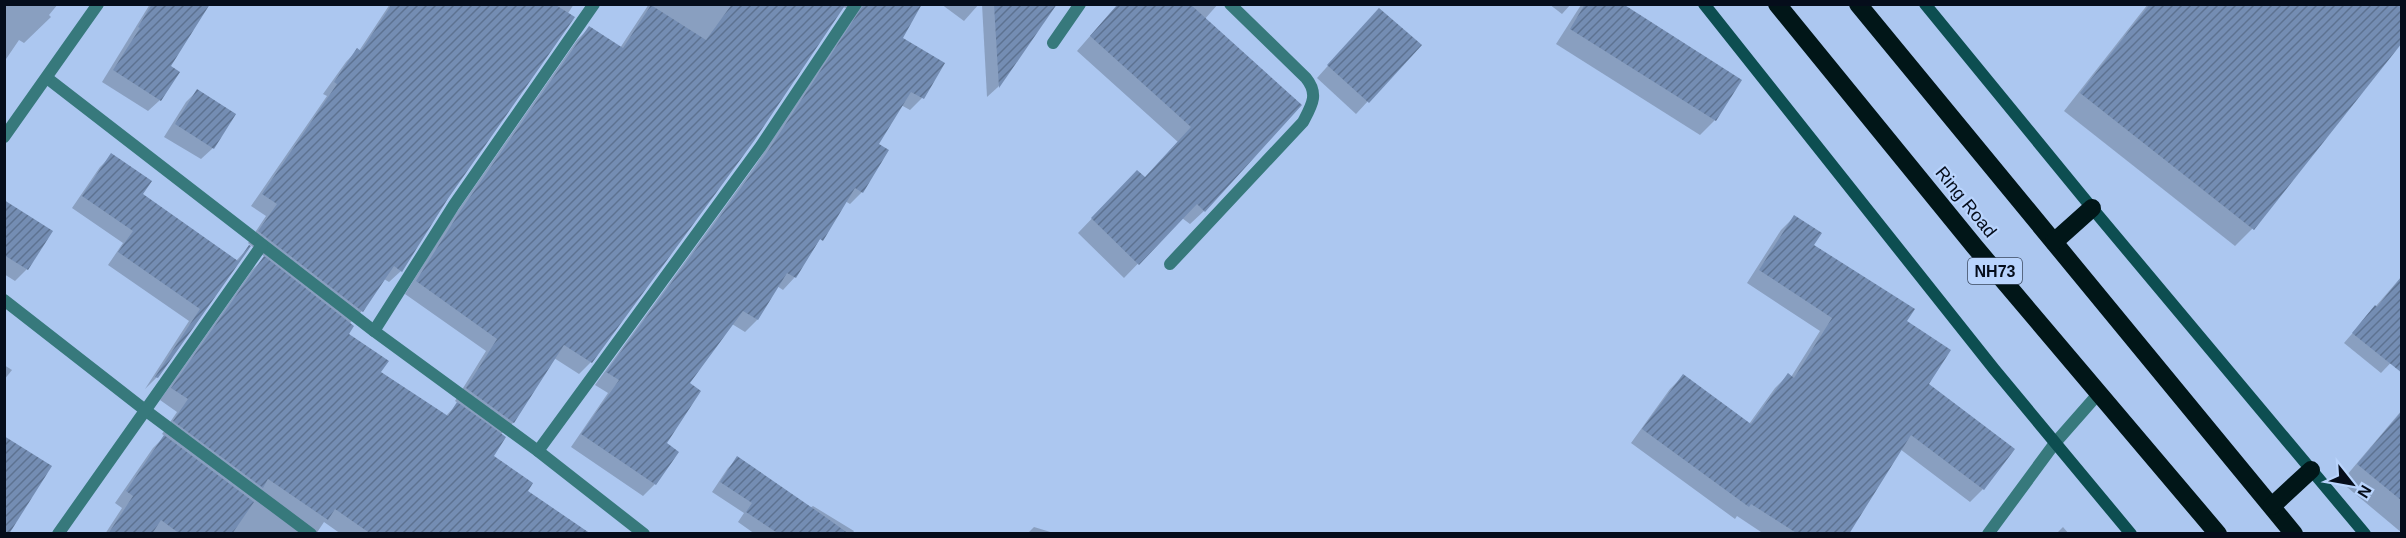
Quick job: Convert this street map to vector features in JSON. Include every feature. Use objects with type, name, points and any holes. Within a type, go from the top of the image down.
[{"type":"highway","name":"Ring Road","points":[[1777,4],[1975,247],[2218,534]]},
{"type":"highway","points":[[1858,4],[2294,534]]},
{"type":"highway","points":[[2054,242],[2092,208]]},
{"type":"highway","points":[[2272,506],[2311,470]]},
{"type":"street","points":[[4,137],[98,4]]},
{"type":"street","points":[[374,331],[454,205],[594,4]]},
{"type":"street","points":[[538,451],[760,146],[856,4]]},
{"type":"street","points":[[1053,43],[1080,4]]},
{"type":"street","points":[[1170,264],[1303,122],[1312,104],[1313,87],[1306,78],[1230,4]]},
{"type":"street","points":[[1704,4],[1994,369],[2132,534]]},
{"type":"street","points":[[1925,4],[2092,208],[2365,534]]},
{"type":"street","points":[[47,78],[374,331],[538,451],[644,534]]},
{"type":"street","points":[[58,534],[262,245]]},
{"type":"street","points":[[4,300],[145,410],[311,534]]},
{"type":"street","points":[[1988,534],[2055,443],[2099,393]]},
{"type":"building","points":[[152,4],[210,4],[171,66],[180,72],[161,101],[113,70],[140,28],[138,27]]},
{"type":"building","points":[[392,4],[554,4],[575,17],[447,200],[402,272],[394,266],[363,312],[258,231],[277,204],[262,194],[337,84],[334,82],[357,48],[361,51]]},
{"type":"building","points":[[732,4],[846,4],[754,141],[592,363],[564,345],[514,423],[466,388],[497,339],[416,281],[461,210],[589,26],[623,48],[651,5],[706,40]]},
{"type":"building","points":[[864,4],[922,4],[903,38],[945,63],[924,99],[911,92],[879,144],[889,150],[863,193],[855,188],[823,241],[820,239],[796,278],[787,273],[758,320],[743,311],[690,383],[701,391],[667,443],[679,452],[656,485],[581,434],[619,380],[606,372],[768,151]]},
{"type":"building","points":[[994,4],[1057,4],[999,88],[996,38]]},
{"type":"building","points":[[1118,4],[1190,4],[1302,105],[1205,212],[1197,204],[1139,265],[1091,218],[1137,170],[1145,177],[1191,127],[1090,36]]},
{"type":"building","points":[[1585,4],[1623,4],[1742,80],[1716,121],[1570,29]]},
{"type":"building","points":[[2150,4],[2402,4],[2402,43],[2254,230],[2080,93]]},
{"type":"building","points":[[1379,8],[1422,45],[1369,103],[1327,65]]},
{"type":"building","points":[[197,89],[236,114],[214,149],[175,124]]},
{"type":"building","points":[[111,153],[152,181],[143,194],[238,261],[249,245],[251,246],[158,378],[155,377],[200,309],[118,252],[133,231],[82,196]]},
{"type":"building","points":[[4,200],[53,231],[28,270],[4,255]]},
{"type":"building","points":[[1794,215],[1822,233],[1814,245],[1915,309],[1907,321],[1951,350],[1929,384],[2015,449],[1984,490],[1911,435],[1849,534],[1798,534],[1751,504],[1749,507],[1642,429],[1683,374],[1751,424],[1788,373],[1794,378],[1832,318],[1759,270]]},
{"type":"building","points":[[264,256],[354,326],[349,334],[389,361],[381,372],[448,416],[457,402],[506,437],[494,456],[533,483],[528,491],[591,534],[371,534],[335,509],[328,520],[268,479],[263,488],[173,421],[188,399],[171,388]]},
{"type":"building","points":[[2402,276],[2402,373],[2352,333]]},
{"type":"building","points":[[2402,411],[2402,501],[2357,464]]},
{"type":"building","points":[[164,435],[254,502],[232,534],[180,534],[161,520],[152,534],[108,534],[133,496],[126,491]]},
{"type":"building","points":[[4,436],[52,466],[9,534],[4,534]]},
{"type":"building","points":[[737,456],[849,534],[779,534],[746,512],[752,503],[720,482]]}]
